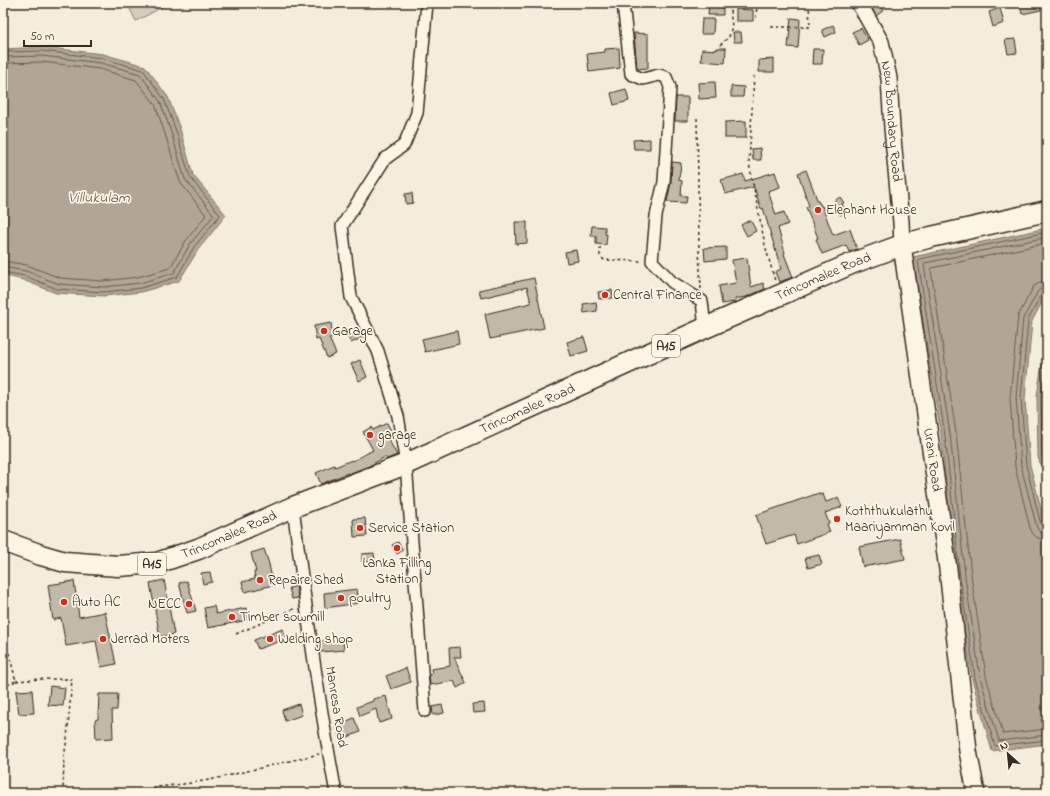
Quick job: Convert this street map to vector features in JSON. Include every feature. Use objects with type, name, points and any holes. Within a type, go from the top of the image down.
[{"type":"highway","name":"Trincomalee Road","points":[[3,541],[65,562],[118,566],[157,563],[198,549],[293,507],[406,464],[823,276],[902,245],[931,236],[1047,211]]},
{"type":"main road","name":"New Boundary Road","points":[[859,3],[881,42],[889,78],[902,245]]},
{"type":"main road","name":"Urani Road","points":[[902,245],[948,569],[968,751],[976,793]]},
{"type":"street","points":[[425,711],[406,464],[398,416],[378,351],[351,297],[342,226],[385,159],[404,145],[417,113],[427,3]]},
{"type":"street","points":[[622,3],[631,74],[643,79],[660,75],[666,77],[670,87],[664,182],[656,216],[652,261],[672,282],[702,301],[705,328]]},
{"type":"street","name":"Manresa Road","points":[[293,507],[305,604],[328,752],[336,793]]},
{"type":"path","points":[[720,45],[729,37],[732,26],[729,3]]},
{"type":"path","points":[[756,18],[757,3]]},
{"type":"path","points":[[771,27],[810,27],[809,3]]},
{"type":"path","points":[[754,76],[749,163],[765,245],[779,296]]},
{"type":"path","points":[[697,118],[699,250],[702,301]]},
{"type":"path","points":[[600,248],[600,256],[604,260],[652,261]]},
{"type":"path","points":[[236,634],[305,604]]},
{"type":"path","points":[[3,605],[7,646],[16,681]]},
{"type":"path","points":[[3,687],[16,681],[72,679],[68,739],[64,757],[63,793]]},
{"type":"path","points":[[148,793],[158,787],[214,779],[328,752]]},
{"type":"shaded area","points":[[127,3],[170,3],[136,21]]},
{"type":"water","name":"Villukulam","points":[[42,47],[103,54],[145,66],[168,97],[180,129],[193,175],[226,215],[198,250],[179,281],[141,292],[104,296],[56,293],[23,280],[3,275],[3,49]]},
{"type":"water","points":[[1047,228],[1047,293],[1032,321],[1025,399],[1030,465],[1047,532],[1047,744],[992,751],[972,679],[956,577],[941,435],[913,257]]},
{"type":"water","points":[[1047,330],[1047,485],[1038,457],[1037,396]]},
{"type":"building","points":[[709,3],[723,3],[723,15],[708,15]]},
{"type":"building","points":[[873,3],[880,3],[884,10],[876,16],[870,5]]},
{"type":"building","points":[[1019,3],[1040,3],[1041,10],[1022,14]]},
{"type":"building","points":[[1000,8],[1004,23],[993,27],[989,12]]},
{"type":"building","points":[[736,9],[753,10],[753,21],[736,21]]},
{"type":"building","points":[[791,18],[800,19],[798,48],[788,47]]},
{"type":"building","points":[[702,19],[714,19],[713,34],[701,34]]},
{"type":"building","points":[[833,25],[836,32],[825,37],[822,30]]},
{"type":"building","points":[[861,28],[868,40],[859,45],[852,32]]},
{"type":"building","points":[[733,32],[741,32],[742,42],[734,42]]},
{"type":"building","points":[[634,33],[648,34],[648,68],[637,69]]},
{"type":"building","points":[[1015,39],[1017,53],[1008,54],[1005,40]]},
{"type":"building","points":[[619,48],[620,68],[589,72],[587,54],[605,52],[605,49]]},
{"type":"building","points":[[717,48],[726,48],[725,63],[701,61],[702,49],[717,50]]},
{"type":"building","points":[[813,49],[823,49],[822,64],[812,64]]},
{"type":"building","points":[[774,59],[774,72],[759,72],[759,60]]},
{"type":"building","points":[[715,82],[716,98],[699,99],[698,83]]},
{"type":"building","points":[[731,86],[744,87],[743,97],[731,97]]},
{"type":"building","points":[[626,89],[629,101],[614,105],[611,93]]},
{"type":"building","points":[[676,97],[688,97],[688,121],[675,121]]},
{"type":"building","points":[[746,121],[746,138],[725,138],[725,122]]},
{"type":"building","points":[[650,139],[650,149],[634,149],[633,140]]},
{"type":"building","points":[[760,148],[761,160],[753,160],[752,149]]},
{"type":"building","points":[[672,162],[681,163],[679,180],[682,181],[681,196],[687,196],[686,203],[667,202],[671,183]]},
{"type":"building","name":"Elephant House","points":[[806,170],[833,235],[850,229],[857,249],[849,252],[846,245],[822,254],[816,239],[818,238],[806,207],[809,206],[798,173]]},
{"type":"building","points":[[775,172],[780,187],[768,191],[776,215],[784,212],[788,224],[778,228],[784,254],[793,277],[779,282],[775,272],[781,269],[763,208],[761,209],[754,187],[725,194],[721,180],[743,174],[745,181]]},
{"type":"building","points":[[412,193],[413,203],[406,204],[405,194]]},
{"type":"building","points":[[840,197],[844,203],[842,204],[846,213],[840,215],[834,201]]},
{"type":"building","points":[[751,221],[756,231],[747,236],[741,225]]},
{"type":"building","points":[[515,222],[527,222],[527,243],[516,244]]},
{"type":"building","points":[[592,226],[605,227],[605,234],[607,234],[606,245],[596,244],[596,236],[591,236]]},
{"type":"building","points":[[726,247],[726,259],[705,261],[704,248]]},
{"type":"building","points":[[576,250],[578,261],[567,263],[565,252]]},
{"type":"building","points":[[747,258],[751,287],[763,283],[765,289],[746,297],[735,299],[736,302],[722,304],[719,286],[736,283],[732,260]]},
{"type":"building","points":[[534,278],[544,328],[490,339],[485,314],[531,303],[527,287],[481,298],[479,290]]},
{"type":"building","name":"Central Finance","points":[[612,290],[613,298],[599,299],[598,292]]},
{"type":"building","points":[[596,302],[597,311],[584,313],[583,304]]},
{"type":"building","points":[[331,323],[333,337],[329,338],[336,354],[327,358],[319,339],[316,340],[314,326]]},
{"type":"building","points":[[457,331],[459,344],[425,352],[422,339]]},
{"type":"building","points":[[359,332],[362,338],[351,343],[348,337]]},
{"type":"building","points":[[584,337],[588,351],[571,356],[567,342]]},
{"type":"building","points":[[360,360],[367,377],[359,381],[351,364]]},
{"type":"building","points":[[387,423],[393,434],[387,437],[397,455],[387,459],[385,457],[369,466],[321,484],[316,473],[334,465],[335,467],[352,460],[353,461],[373,450],[363,432],[371,427],[373,430]]},
{"type":"building","points":[[819,493],[819,495],[823,494],[826,502],[838,498],[842,507],[825,513],[829,523],[827,524],[830,532],[797,544],[794,535],[766,544],[756,515]]},
{"type":"building","name":"Service Station","points":[[365,518],[367,536],[354,537],[353,519]]},
{"type":"building","points":[[900,539],[905,559],[863,567],[859,547]]},
{"type":"building","name":"Lanka Filling Station","points":[[398,542],[403,550],[397,554],[392,545]]},
{"type":"building","points":[[264,549],[269,564],[273,585],[245,592],[242,582],[255,579],[254,572],[256,572],[251,553]]},
{"type":"building","points":[[374,553],[375,561],[362,562],[362,554]]},
{"type":"building","points":[[819,555],[822,564],[808,568],[805,558]]},
{"type":"building","points":[[210,572],[212,582],[203,584],[201,573]]},
{"type":"building","points":[[164,580],[174,634],[160,637],[150,583]]},
{"type":"building","points":[[74,581],[79,617],[105,612],[116,664],[101,667],[96,641],[66,646],[61,618],[53,620],[48,585]]},
{"type":"building","points":[[187,581],[196,611],[187,613],[179,583]]},
{"type":"building","points":[[296,586],[298,598],[292,599],[289,588]]},
{"type":"building","name":"poultry","points":[[357,589],[359,603],[325,608],[324,593]]},
{"type":"building","name":"Timber sowmill","points":[[214,606],[216,614],[246,608],[248,620],[208,628],[204,608]]},
{"type":"building","name":"Welding shop","points":[[283,629],[286,639],[258,649],[254,640]]},
{"type":"building","points":[[343,639],[344,650],[321,652],[320,641]]},
{"type":"building","points":[[460,647],[461,657],[454,657],[466,683],[457,688],[454,681],[430,685],[429,675],[432,674],[431,669],[450,666],[449,648]]},
{"type":"building","points":[[406,668],[411,682],[391,689],[386,676]]},
{"type":"building","points":[[50,686],[65,688],[63,706],[48,705]]},
{"type":"building","points":[[32,690],[34,713],[19,714],[16,691]]},
{"type":"building","points":[[99,694],[118,694],[117,710],[112,710],[113,738],[96,739],[95,720],[98,719]]},
{"type":"building","points":[[386,696],[392,719],[379,723],[376,709],[360,716],[357,707],[373,701],[373,699]]},
{"type":"building","points":[[484,703],[485,712],[473,713],[472,704]]},
{"type":"building","points":[[299,704],[302,715],[285,721],[282,710]]},
{"type":"building","points":[[442,705],[444,713],[433,715],[432,707]]},
{"type":"building","points":[[354,718],[360,732],[341,740],[336,726]]},
{"type":"place","name":"Elephant House","points":[[818,210]]},
{"type":"place","name":"Central Finance","points":[[605,295]]},
{"type":"place","name":"Garage","points":[[324,331]]},
{"type":"place","name":"garage","points":[[370,435]]},
{"type":"place","name":"Koththukulathu Maariyamman Kovil","points":[[837,519]]},
{"type":"place","name":"Service Station","points":[[360,528]]},
{"type":"place","name":"Lanka Filling Station","points":[[397,548]]},
{"type":"place","name":"Repaire Shed","points":[[260,580]]},
{"type":"place","name":"poultry","points":[[341,598]]},
{"type":"place","name":"Auto AC","points":[[64,602]]},
{"type":"place","name":"NECC","points":[[189,604]]},
{"type":"place","name":"Timber sowmill","points":[[232,617]]},
{"type":"place","name":"Jerrad Moters","points":[[103,639]]},
{"type":"place","name":"Welding shop","points":[[270,639]]}]
